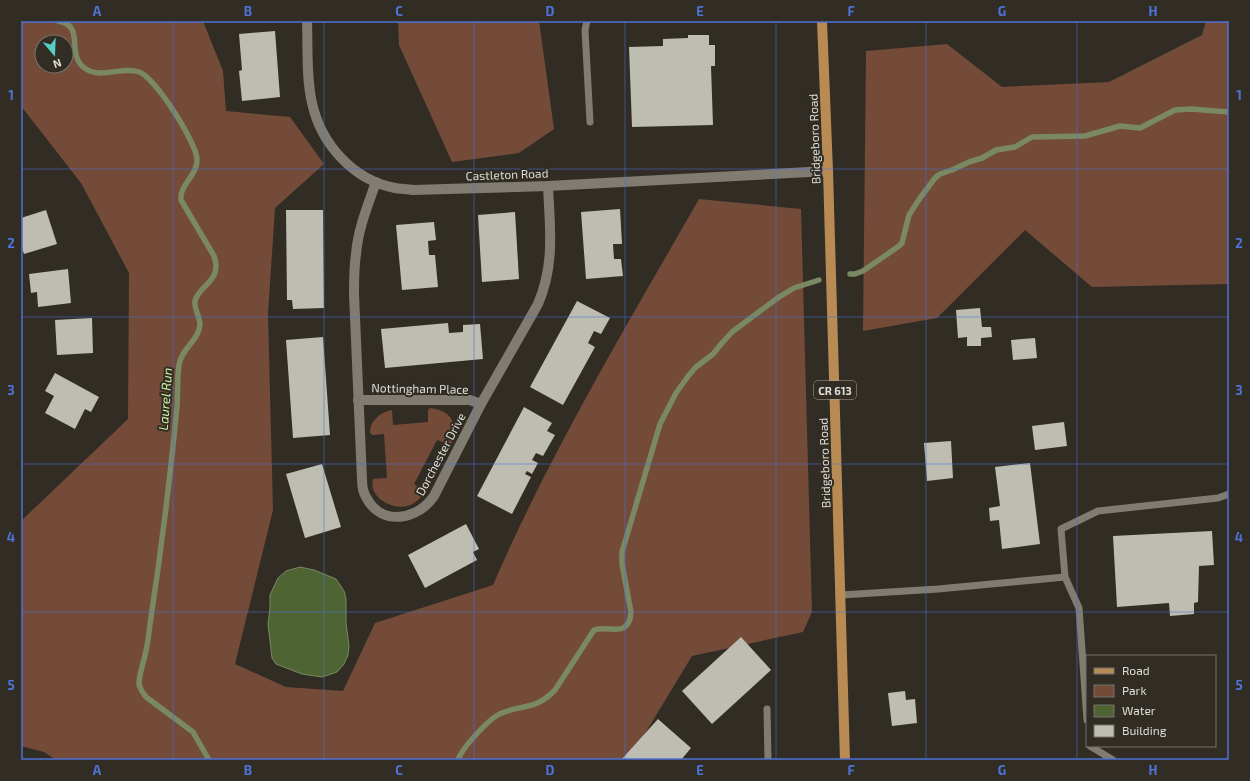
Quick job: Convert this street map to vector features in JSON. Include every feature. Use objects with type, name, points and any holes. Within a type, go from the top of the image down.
[{"type":"main road","name":"Bridgeboro Road","points":[[822,21],[828,171],[845,760]]},
{"type":"street","name":"Castleton Road","points":[[307,21],[309,81],[317,122],[334,150],[354,170],[376,182],[395,188],[413,190],[548,186],[828,171]]},
{"type":"street","name":"Dorchester Drive","points":[[376,182],[366,211],[356,253],[354,294],[362,479],[365,496],[369,503],[375,509],[384,514],[399,517],[415,514],[430,503],[481,404],[545,289],[551,250],[548,186]]},
{"type":"street","name":"Nottingham Place","points":[[358,400],[470,400],[481,404]]},
{"type":"lane","points":[[587,21],[585,30],[590,122]]},
{"type":"lane","points":[[1086,706],[1079,608],[1065,577],[1061,529],[1098,511],[1218,498],[1229,494]]},
{"type":"lane","points":[[841,595],[938,589],[1065,577]]},
{"type":"lane","points":[[767,709],[768,760]]},
{"type":"lane","points":[[1092,747],[1113,760]]},
{"type":"green space","points":[[21,21],[203,21],[223,71],[226,111],[290,117],[324,164],[275,208],[268,314],[273,510],[235,664],[286,687],[343,691],[375,623],[493,585],[565,437],[617,341],[699,199],[801,209],[812,612],[803,632],[692,656],[629,760],[56,760],[44,752],[21,746],[21,521],[128,419],[129,273],[81,183],[21,106]]},
{"type":"green space","points":[[398,21],[539,21],[554,129],[519,153],[452,162],[399,45]]},
{"type":"green space","points":[[1206,21],[1229,21],[1229,284],[1092,287],[1025,230],[937,318],[863,331],[866,51],[947,44],[1002,87],[1109,82],[1202,35]]},
{"type":"green space","points":[[430,408],[444,412],[449,415],[452,420],[454,431],[451,445],[437,440],[414,484],[425,493],[419,499],[412,504],[401,507],[388,504],[378,497],[372,485],[373,479],[387,478],[384,434],[373,435],[370,433],[370,428],[377,417],[392,410],[393,425],[428,422],[428,410]]},
{"type":"water","points":[[300,567],[314,570],[336,579],[344,591],[346,599],[346,623],[349,646],[348,655],[344,664],[337,672],[322,677],[302,674],[276,664],[272,658],[268,624],[270,595],[278,578],[286,571]]},
{"type":"building","points":[[275,31],[280,97],[242,101],[239,71],[242,70],[239,34]]},
{"type":"building","points":[[688,35],[709,35],[709,45],[715,45],[715,66],[711,66],[713,125],[632,127],[629,47],[663,46],[663,39],[688,38]]},
{"type":"building","points":[[620,209],[622,244],[613,244],[614,259],[621,259],[623,276],[586,279],[581,212]]},
{"type":"building","points":[[46,210],[57,244],[24,254],[21,245],[21,218]]},
{"type":"building","points":[[286,210],[323,210],[324,308],[293,309],[292,300],[287,300]]},
{"type":"building","points":[[515,212],[519,279],[482,282],[478,215]]},
{"type":"building","points":[[434,222],[436,240],[428,241],[429,255],[435,255],[438,287],[402,290],[396,225]]},
{"type":"building","points":[[68,269],[71,303],[38,307],[37,292],[31,293],[29,274]]},
{"type":"building","points":[[577,301],[610,318],[601,334],[594,331],[588,343],[595,347],[563,405],[530,387]]},
{"type":"building","points":[[980,308],[982,327],[991,327],[992,337],[981,338],[981,346],[967,346],[967,337],[958,338],[956,310]]},
{"type":"building","points":[[92,318],[93,353],[57,355],[55,320]]},
{"type":"building","points":[[448,323],[449,333],[463,332],[463,325],[480,324],[483,359],[385,368],[381,329]]},
{"type":"building","points":[[323,337],[330,435],[293,438],[286,340]]},
{"type":"building","points":[[1035,338],[1037,358],[1013,360],[1011,340]]},
{"type":"building","points":[[55,373],[99,397],[91,412],[85,409],[75,429],[45,413],[54,396],[45,391]]},
{"type":"building","points":[[524,407],[552,423],[547,431],[555,435],[543,456],[536,453],[532,460],[538,463],[532,474],[527,471],[525,474],[531,477],[512,514],[477,496]]},
{"type":"building","points":[[1064,422],[1067,446],[1035,450],[1032,426]]},
{"type":"building","points":[[951,441],[953,478],[927,481],[924,443]]},
{"type":"building","points":[[1030,463],[1040,544],[1002,549],[999,520],[990,521],[989,508],[1000,506],[995,467]]},
{"type":"building","points":[[322,464],[341,527],[305,538],[286,474]]},
{"type":"building","points":[[466,524],[479,549],[473,552],[477,560],[425,588],[408,555]]},
{"type":"building","points":[[1212,531],[1214,565],[1199,566],[1198,602],[1194,603],[1194,614],[1170,616],[1169,603],[1117,607],[1113,536]]},
{"type":"building","points":[[741,637],[771,670],[712,724],[682,691]]},
{"type":"building","points":[[905,691],[906,700],[915,699],[917,723],[892,726],[888,693]]},
{"type":"building","points":[[658,719],[691,748],[681,760],[621,760]]},
{"type":"waterway","name":"Laurel Run","points":[[58,21],[67,24],[72,29],[76,56],[86,69],[99,73],[126,70],[139,72],[146,76],[155,85],[174,111],[190,139],[197,159],[197,165],[183,190],[181,200],[214,256],[216,264],[213,277],[197,295],[195,301],[195,307],[200,322],[199,330],[180,359],[177,407],[165,516],[148,641],[139,684],[146,697],[193,732],[209,760]]},
{"type":"waterway","points":[[850,274],[863,271],[902,243],[909,215],[935,178],[940,174],[982,158],[996,150],[1015,147],[1032,137],[1085,136],[1120,126],[1140,128],[1175,110],[1191,109],[1229,112]]},
{"type":"waterway","points":[[458,760],[465,748],[491,720],[510,710],[536,704],[555,690],[594,630],[618,629],[627,626],[631,612],[622,564],[622,552],[660,424],[676,393],[696,367],[713,354],[732,332],[779,297],[794,288],[819,280]]}]
